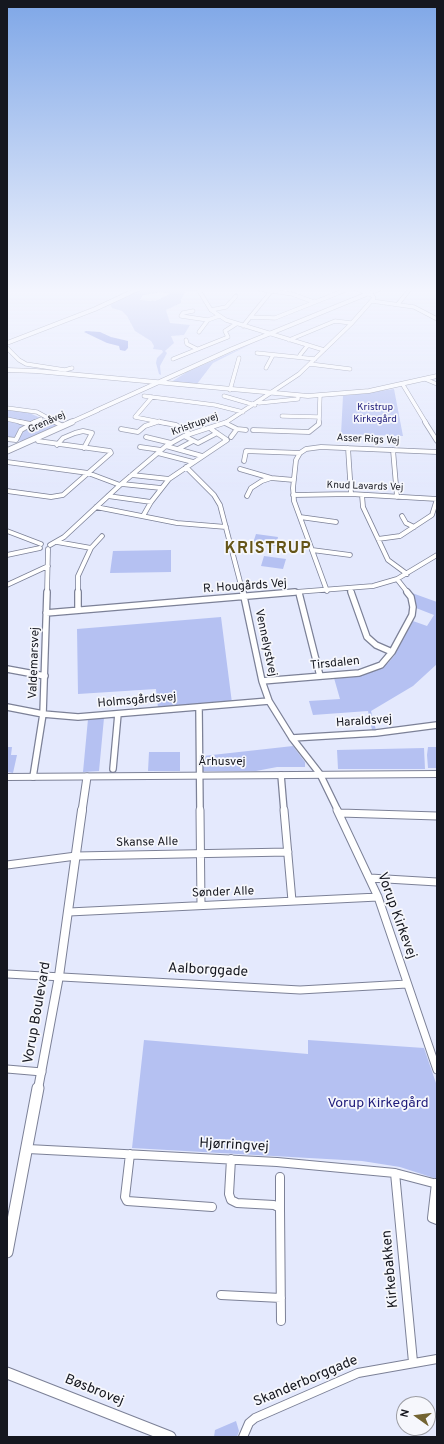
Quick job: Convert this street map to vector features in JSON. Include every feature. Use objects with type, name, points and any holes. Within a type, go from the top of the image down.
[{"type":"main road","name":"Århusvej","points":[[7,777],[437,774]]},
{"type":"street","points":[[15,356],[26,364],[65,370],[72,368]]},
{"type":"street","points":[[173,359],[179,356]]},
{"type":"street","name":"Grenåvej","points":[[157,384],[217,356]]},
{"type":"street","points":[[266,368],[272,356]]},
{"type":"street","points":[[293,356],[315,359]]},
{"type":"street","name":"Kristrupvej","points":[[49,547],[57,542],[121,484],[166,446],[184,436],[211,429],[225,423],[257,404],[299,374],[318,356]]},
{"type":"street","points":[[230,390],[239,358]]},
{"type":"street","name":"Grenåvej","points":[[7,451],[200,364]]},
{"type":"street","points":[[310,364],[350,369]]},
{"type":"street","points":[[7,371],[36,371],[138,380],[157,384]]},
{"type":"street","points":[[7,371],[298,396],[320,396],[369,391],[402,385],[437,376]]},
{"type":"street","points":[[138,380],[161,379],[184,371]]},
{"type":"street","points":[[425,379],[436,385]]},
{"type":"street","points":[[402,385],[437,441]]},
{"type":"street","points":[[144,396],[215,404],[243,412]]},
{"type":"street","points":[[224,396],[262,404],[298,399],[298,396]]},
{"type":"street","points":[[253,430],[309,432],[319,424],[320,396]]},
{"type":"street","points":[[152,397],[147,406],[135,417],[159,420],[176,425],[190,434]]},
{"type":"street","points":[[7,408],[34,411],[63,426]]},
{"type":"street","points":[[282,416],[319,416]]},
{"type":"street","points":[[7,419],[30,424]]},
{"type":"street","points":[[7,439],[16,440],[19,432],[30,424],[41,419]]},
{"type":"street","points":[[121,429],[138,432],[145,426],[159,420]]},
{"type":"street","points":[[225,423],[237,429],[246,430]]},
{"type":"street","points":[[143,516],[151,502],[169,479],[227,440],[211,429]]},
{"type":"street","points":[[231,437],[237,429]]},
{"type":"street","points":[[56,445],[63,438],[75,433],[81,431],[92,433],[84,448]]},
{"type":"street","points":[[184,436],[198,443],[217,433]]},
{"type":"street","points":[[146,437],[171,443]]},
{"type":"street","points":[[7,491],[57,497],[67,493],[111,452],[56,445],[38,441]]},
{"type":"street","points":[[178,449],[193,441]]},
{"type":"street","points":[[140,448],[141,446],[194,462]]},
{"type":"street","points":[[166,446],[202,456]]},
{"type":"street","name":"Asser Rigs Vej","points":[[244,461],[246,451],[300,453],[306,449],[316,447],[437,452]]},
{"type":"street","points":[[348,448],[351,494]]},
{"type":"street","points":[[393,450],[397,497]]},
{"type":"street","points":[[300,453],[296,460],[293,495],[327,591]]},
{"type":"street","points":[[7,462],[88,473],[121,484],[161,488]]},
{"type":"street","name":"Vennelystvej","points":[[186,467],[214,495],[220,505],[244,597],[262,681],[269,701],[292,738],[320,774]]},
{"type":"street","points":[[240,469],[271,478],[294,480]]},
{"type":"street","points":[[132,475],[169,479]]},
{"type":"street","points":[[247,496],[251,488],[262,481],[271,478]]},
{"type":"street","name":"Knud Lavards Vej","points":[[293,495],[351,494],[437,499]]},
{"type":"street","points":[[362,495],[363,507],[388,560],[407,574]]},
{"type":"street","points":[[108,496],[151,502]]},
{"type":"street","points":[[378,539],[400,536],[432,515],[436,510],[437,499]]},
{"type":"street","points":[[96,507],[177,523],[226,527]]},
{"type":"street","points":[[402,516],[406,523],[414,527]]},
{"type":"street","points":[[300,518],[336,522]]},
{"type":"street","points":[[7,531],[41,546],[49,547]]},
{"type":"street","points":[[78,610],[78,576],[91,548],[102,536]]},
{"type":"street","points":[[57,542],[91,548]]},
{"type":"street","points":[[7,555],[41,546]]},
{"type":"street","name":"Valdemarsvej","points":[[33,777],[43,714],[49,547]]},
{"type":"street","points":[[312,550],[350,555]]},
{"type":"street","name":"R. Hougårds Vej","points":[[46,612],[327,591],[373,586],[397,579],[407,574],[437,554]]},
{"type":"street","points":[[7,585],[48,566]]},
{"type":"street","points":[[34,573],[47,576]]},
{"type":"street","name":"Tirsdalen","points":[[262,681],[359,673],[371,670],[381,665],[392,652],[412,615],[413,607],[411,598],[407,590],[397,579]]},
{"type":"street","points":[[350,589],[367,637],[376,645],[392,652]]},
{"type":"street","points":[[299,593],[320,676]]},
{"type":"street","points":[[7,669],[45,676]]},
{"type":"street","name":"Holmsgårdsvej","points":[[7,707],[43,714],[78,717],[269,701]]},
{"type":"street","points":[[199,707],[201,905]]},
{"type":"street","points":[[113,769],[118,714]]},
{"type":"street","name":"Haraldsvej","points":[[292,738],[376,733],[437,725]]},
{"type":"street","name":"Vorup Kirkevej","points":[[320,774],[340,813],[378,897],[437,1070]]},
{"type":"street","points":[[281,775],[292,901]]},
{"type":"street","name":"Vorup Boulevard","points":[[7,1252],[60,976],[87,777]]},
{"type":"street","points":[[340,813],[437,816]]},
{"type":"street","name":"Skanse Alle","points":[[7,865],[76,856],[288,852]]},
{"type":"street","points":[[370,878],[437,882]]},
{"type":"street","name":"Sønder Alle","points":[[69,912],[378,897]]},
{"type":"street","name":"Aalborggade","points":[[7,974],[300,990],[407,984]]},
{"type":"street","points":[[7,1069],[42,1072]]},
{"type":"street","name":"Hjørringvej","points":[[28,1149],[231,1159],[395,1173],[436,1184]]},
{"type":"street","points":[[130,1154],[125,1196],[128,1201],[212,1207]]},
{"type":"street","points":[[231,1159],[229,1194],[231,1200],[237,1203],[274,1205],[280,1208]]},
{"type":"street","name":"Kirkebakken","points":[[395,1173],[413,1362]]},
{"type":"street","points":[[280,1177],[281,1321]]},
{"type":"street","points":[[436,1184],[432,1218],[437,1220]]},
{"type":"street","points":[[221,1295],[281,1298]]},
{"type":"street","name":"Skanderborggade","points":[[243,1437],[249,1423],[257,1417],[358,1373],[413,1362],[437,1359]]},
{"type":"street","name":"Bøsbrovej","points":[[7,1373],[170,1437]]},
{"type":"green space","points":[[159,356],[165,356],[160,366],[161,375],[159,374],[156,363]]},
{"type":"green space","points":[[222,356],[226,356],[213,363],[197,384],[228,388],[171,382],[187,372]]},
{"type":"green space","name":"Kristrup Kirkegård","points":[[394,389],[403,436],[341,434],[343,396]]},
{"type":"green space","points":[[7,409],[27,412],[57,425],[23,441],[7,439]]},
{"type":"green space","points":[[256,534],[278,537],[276,546],[253,543]]},
{"type":"green space","points":[[171,550],[171,572],[110,573],[113,551]]},
{"type":"green space","points":[[264,556],[286,559],[283,569],[261,566]]},
{"type":"green space","points":[[412,593],[437,602],[437,664],[413,686],[371,711],[376,730],[372,730],[368,711],[313,715],[309,701],[340,699],[334,678],[358,676],[377,670],[388,663],[394,656],[413,621],[427,626],[434,615],[416,608]]},
{"type":"green space","points":[[221,617],[232,703],[158,708],[156,689],[78,694],[77,629]]},
{"type":"green space","points":[[104,718],[99,771],[83,772],[88,719]]},
{"type":"green space","points":[[293,746],[305,762],[305,767],[277,767],[256,771],[203,771],[203,756]]},
{"type":"green space","points":[[7,747],[12,747],[11,755],[17,755],[13,773],[7,772]]},
{"type":"green space","points":[[428,747],[437,747],[437,768],[428,768]]},
{"type":"green space","points":[[424,748],[425,769],[338,769],[337,750]]},
{"type":"green space","points":[[149,752],[180,752],[180,771],[148,771]]},
{"type":"green space","name":"Vorup Kirkegård","points":[[144,1040],[308,1054],[308,1040],[424,1048],[437,1086],[437,1179],[400,1167],[362,1161],[132,1148]]},
{"type":"green space","points":[[236,1421],[239,1431],[237,1437],[214,1437],[215,1430]]},
{"type":"district","name":"KRISTRUP","points":[[268,550]]}]
